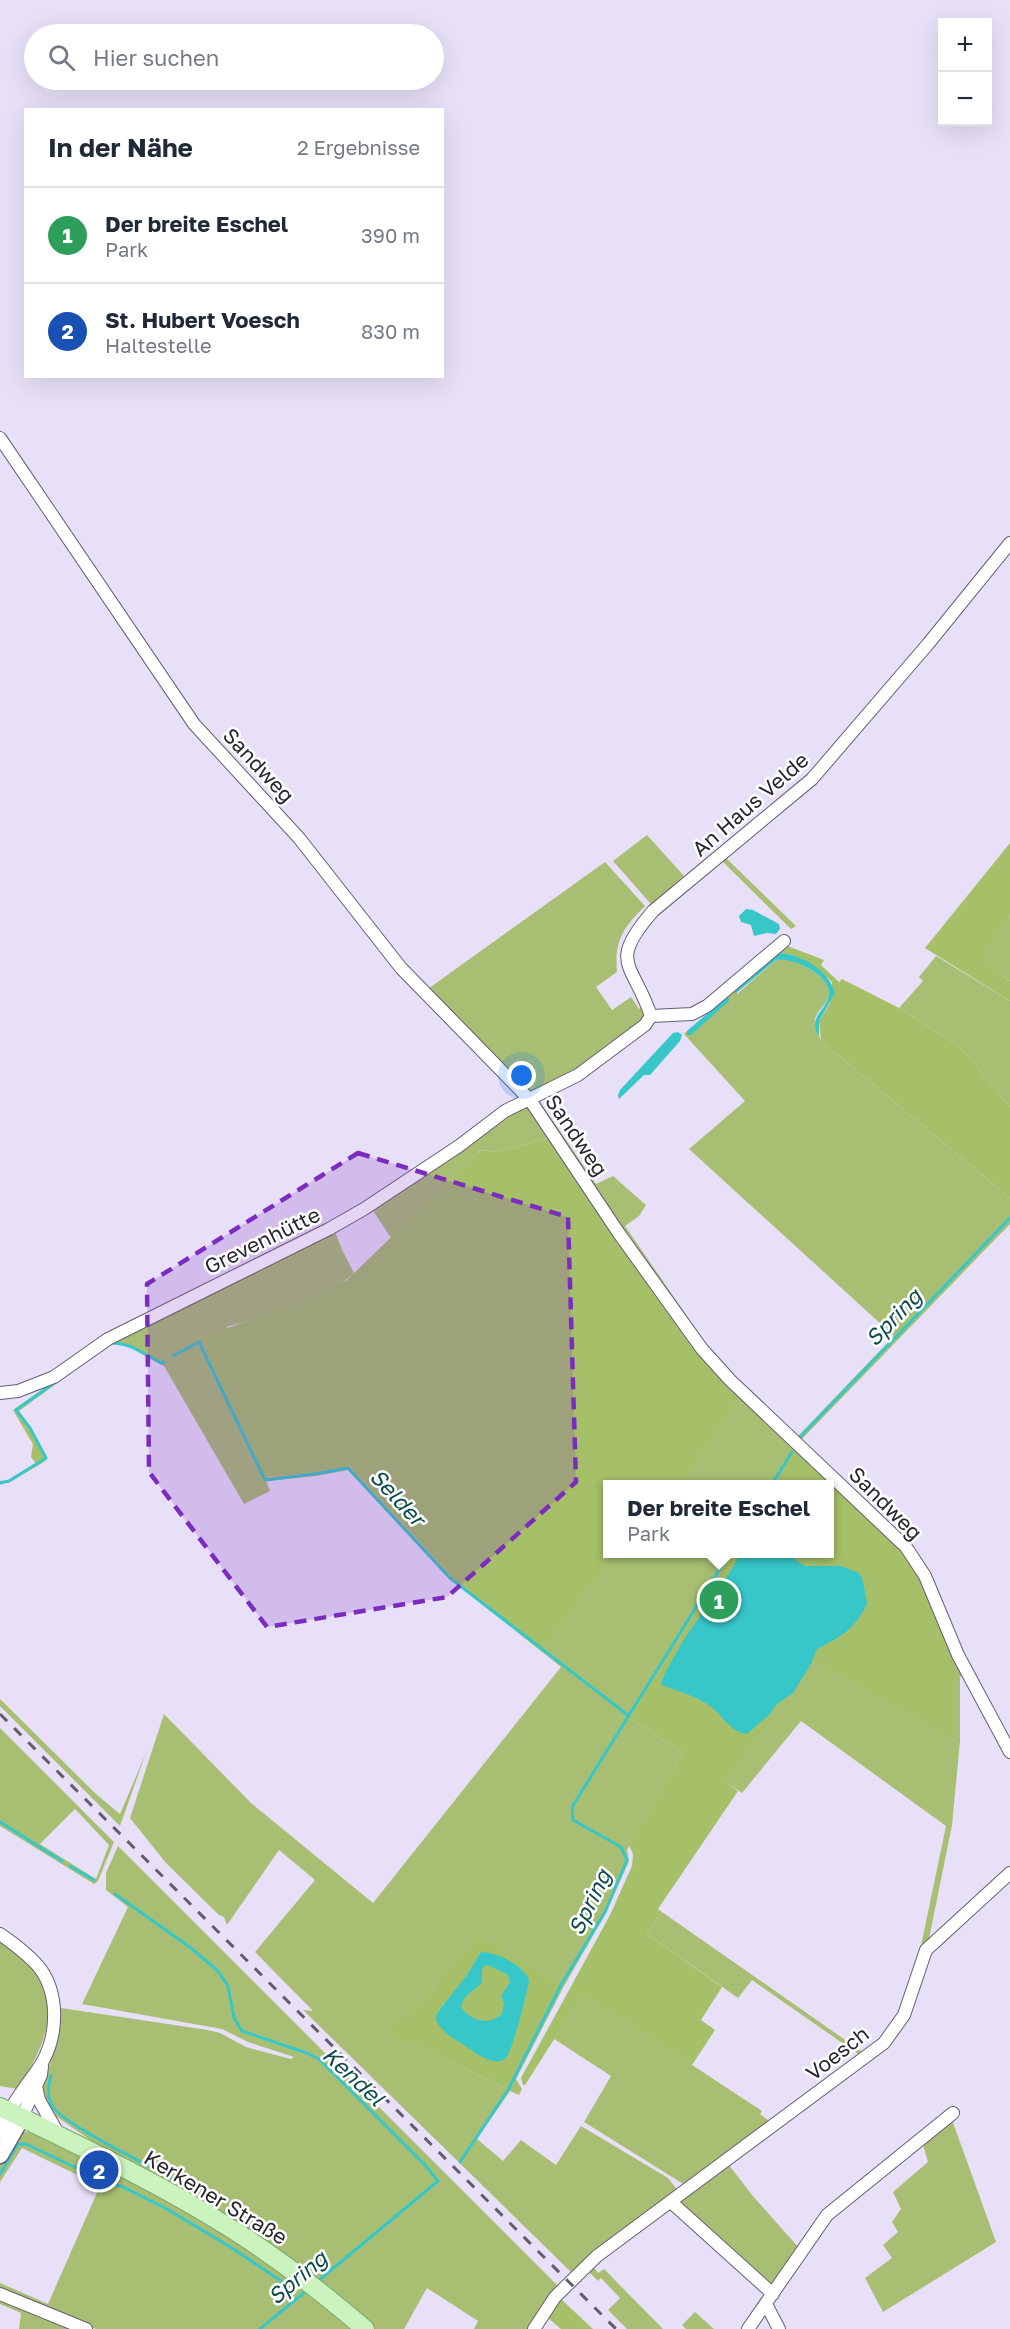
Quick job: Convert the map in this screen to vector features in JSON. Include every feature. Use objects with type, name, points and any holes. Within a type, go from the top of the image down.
[{"type":"main road","name":"Kerkener Straße","points":[[10,2112],[136,2174],[209,2215],[312,2285],[365,2329]]},
{"type":"street","name":"Sandweg","points":[[0,438],[194,724],[299,838],[401,968],[530,1100],[618,1232],[702,1349],[730,1380],[906,1547],[925,1576],[958,1655],[1010,1752]]},
{"type":"street","name":"An Haus Velde","points":[[651,1016],[647,1002],[627,965],[627,947],[636,930],[653,911],[812,779],[928,644],[1010,543]]},
{"type":"street","points":[[530,1100],[578,1075],[645,1025],[651,1016],[692,1014],[707,1006],[784,941]]},
{"type":"street","name":"Grevenhütte","points":[[0,1393],[18,1391],[54,1377],[108,1339],[329,1229],[364,1209],[459,1146],[505,1111],[530,1100]]},
{"type":"street","name":"Voesch","points":[[534,2329],[555,2297],[580,2271],[884,2043],[904,2014],[926,1950],[1010,1873]]},
{"type":"street","points":[[0,1934],[40,1969],[50,1988],[54,2017],[52,2035],[42,2062],[41,2075],[36,2086],[10,2112],[0,2155]]},
{"type":"street","points":[[0,2130],[17,2096],[42,2062]]},
{"type":"street","points":[[36,2086],[39,2100],[60,2136]]},
{"type":"street","points":[[748,2329],[827,2215],[953,2113]]},
{"type":"street","points":[[671,2202],[770,2299],[779,2329]]},
{"type":"street","points":[[0,2294],[86,2329]]},
{"type":"highlighted area","points":[[358,1153],[568,1217],[576,1482],[447,1597],[267,1627],[149,1472],[147,1284]]},
{"type":"shaded area","points":[[647,835],[684,876],[651,904],[613,861]]},
{"type":"shaded area","points":[[1010,843],[1010,915],[994,937],[987,950],[986,958],[991,968],[1010,981],[1010,1001],[925,948]]},
{"type":"shaded area","points":[[725,857],[796,926],[791,929],[721,860]]},
{"type":"shaded area","points":[[605,862],[645,906],[622,935],[617,951],[617,972],[596,987],[612,1010],[631,997],[639,1009],[644,1005],[644,1015],[642,1021],[570,1074],[531,1095],[425,991]]},
{"type":"shaded area","points":[[746,909],[753,910],[779,924],[780,929],[776,934],[767,933],[754,936],[751,925],[741,922],[739,916]]},
{"type":"shaded area","points":[[1010,915],[1010,981],[989,967],[986,954],[992,940]]},
{"type":"shaded area","points":[[785,945],[824,960],[821,965],[839,982],[842,979],[899,1008],[960,1047],[1010,1107],[1010,1198],[821,1041],[819,1021],[830,1003],[832,982],[800,958],[777,953]]},
{"type":"shaded area","points":[[777,953],[795,956],[812,964],[827,977],[832,985],[835,993],[819,1021],[819,1036],[815,1024],[828,999],[828,986],[817,974],[800,964],[776,960],[735,994],[735,989]]},
{"type":"shaded area","points":[[936,956],[1010,1001],[1010,1107],[960,1047],[899,1008],[923,981],[919,977]]},
{"type":"shaded area","points":[[784,958],[812,971],[825,981],[828,987],[828,998],[816,1016],[815,1022],[815,1028],[821,1041],[1010,1198],[1010,1224],[801,1440],[797,1437],[894,1336],[689,1149],[745,1101],[684,1034],[687,1031],[687,1035],[735,989],[737,994],[776,960]]},
{"type":"shaded area","points":[[725,998],[729,998],[729,1001],[691,1035],[687,1035],[687,1031]]},
{"type":"shaded area","points":[[678,1032],[682,1035],[680,1041],[650,1075],[644,1075],[619,1099],[620,1090],[673,1033]]},
{"type":"shaded area","points":[[538,1099],[596,1184],[613,1176],[646,1205],[639,1216],[625,1226],[725,1371],[684,1321],[537,1108]]},
{"type":"shaded area","points":[[531,1106],[551,1137],[498,1152],[481,1150],[391,1238],[372,1209],[511,1112]]},
{"type":"shaded area","points":[[551,1137],[740,1393],[683,1480],[603,1480],[603,1558],[611,1558],[543,1648],[452,1577],[349,1466],[313,1473],[265,1477],[200,1340],[311,1298],[347,1280],[481,1150],[498,1152]]},
{"type":"shaded area","points":[[335,1231],[354,1273],[310,1300],[227,1327],[265,1477],[313,1473],[349,1466],[452,1577],[603,1555],[603,1558],[834,1558],[834,1496],[953,1740],[954,1653],[964,1672],[960,1677],[960,1741],[952,1825],[928,1944],[918,1960],[946,1826],[801,1721],[742,1793],[639,1722],[630,1718],[683,1753],[627,1850],[629,1861],[606,1913],[563,1988],[516,2079],[522,2089],[519,2095],[510,2091],[477,2139],[503,2161],[521,2140],[556,2165],[581,2126],[668,2178],[676,2188],[676,2192],[571,2272],[303,2010],[313,2011],[255,1952],[315,1880],[279,1850],[227,1925],[224,1917],[219,1915],[166,1863],[130,1818],[164,1714],[251,1803],[373,1903],[561,1667],[450,1579],[348,1470],[266,1481],[270,1491],[244,1504],[164,1366],[125,1345],[112,1343],[19,1411],[30,1426],[47,1459],[10,1482],[0,1484],[0,1481],[9,1480],[42,1461],[27,1427],[24,1429],[13,1410],[108,1343]],"holes":[[[434,1988],[506,2088],[388,2032]]]},
{"type":"shaded area","points":[[740,1393],[798,1447],[794,1455],[822,1480],[668,1480]]},
{"type":"shaded area","points":[[27,1427],[45,1456],[36,1464],[31,1457],[33,1444],[24,1429]]},
{"type":"shaded area","points":[[798,1447],[832,1480],[778,1480]]},
{"type":"shaded area","points":[[834,1482],[903,1549],[917,1570],[954,1653],[954,1740],[813,1659],[817,1649],[843,1636],[867,1604],[860,1579],[850,1569],[834,1565],[809,1566],[814,1558],[834,1558]]},
{"type":"shaded area","points":[[730,1558],[738,1558],[683,1642],[667,1669],[661,1685],[701,1702],[734,1729],[769,1715],[777,1704],[784,1700],[725,1781],[738,1791],[658,1909],[662,1912],[647,1934],[722,1987],[701,2020],[715,2030],[692,2065],[583,1994],[523,2085],[521,2078],[610,1915],[632,1866],[633,1854],[629,1845],[683,1753],[630,1718]]},
{"type":"shaded area","points":[[738,1558],[795,1558],[805,1566],[841,1566],[859,1573],[863,1581],[867,1604],[852,1626],[834,1640],[817,1649],[811,1664],[793,1693],[777,1704],[769,1715],[747,1734],[731,1727],[704,1702],[661,1685],[665,1673],[683,1642]]},
{"type":"shaded area","points":[[0,1699],[97,1795],[120,1814],[146,1753],[120,1826],[0,1706]]},
{"type":"shaded area","points":[[0,1728],[114,1842],[98,1881],[94,1884],[0,1826]],"holes":[[[75,1809],[109,1845],[96,1879],[40,1844]]]},
{"type":"shaded area","points":[[118,1846],[558,2286],[545,2301],[531,2329],[474,2329],[478,2321],[427,2288],[404,2329],[96,2329],[0,2289],[0,2283],[48,2304],[100,2186],[22,2148],[0,2182],[0,2160],[16,2134],[30,2131],[93,2142],[50,2112],[42,2091],[56,2043],[61,2008],[208,2030],[220,2033],[246,2047],[291,2059],[294,2057],[248,2042],[222,2029],[82,2004],[128,1907],[106,1890],[106,1873]]},
{"type":"shaded area","points":[[662,1912],[861,2051],[858,2054],[752,1980],[738,1998],[647,1934]]},
{"type":"shaded area","points":[[479,1936],[560,1985],[506,2088],[387,2032],[434,1988]],"holes":[[[479,1953],[498,1955],[527,1975],[524,2001],[512,2047],[437,2013],[467,1975]]]},
{"type":"shaded area","points":[[0,1940],[22,1956],[36,1973],[45,1991],[48,2009],[46,2028],[40,2047],[17,2089],[0,2086]]},
{"type":"shaded area","points":[[481,1952],[509,1960],[526,1974],[529,1980],[512,2046],[508,2055],[501,2061],[490,2060],[475,2053],[454,2039],[436,2020],[437,2013],[467,1975]],"holes":[[[488,1965],[508,1975],[510,1982],[501,1996],[504,2003],[502,2014],[497,2018],[486,2021],[475,2019],[461,2008],[466,1996],[482,1983],[484,1966]]]},
{"type":"shaded area","points":[[484,1965],[508,1975],[510,1982],[501,1996],[504,2003],[502,2014],[486,2021],[475,2019],[461,2008],[466,1997],[482,1983]]},
{"type":"shaded area","points":[[583,1993],[762,2111],[760,2114],[769,2121],[685,2185],[584,2122],[611,2076],[554,2039]]},
{"type":"shaded area","points":[[951,2117],[996,2242],[883,2312],[865,2278],[892,2258],[883,2245],[898,2232],[892,2222],[901,2209],[893,2192],[928,2162],[922,2141]]},
{"type":"shaded area","points":[[729,2165],[752,2195],[800,2249],[772,2289],[677,2204]]},
{"type":"shaded area","points":[[593,2266],[598,2273],[604,2269],[663,2329],[627,2329],[608,2310],[620,2298],[601,2278],[598,2281],[588,2271]]},
{"type":"shaded area","points":[[0,2298],[76,2329],[19,2329],[21,2313],[0,2304]]},
{"type":"shaded area","points":[[560,2298],[593,2329],[561,2329],[547,2317]]},
{"type":"shaded area","points":[[695,2312],[714,2329],[686,2329],[682,2325]]},
{"type":"waterway","name":"Spring","points":[[799,1438],[1010,1218]]},
{"type":"waterway","name":"Selder","points":[[173,1356],[199,1342],[266,1480],[348,1468],[450,1578],[629,1716]]},
{"type":"waterway","name":"Selder","points":[[111,1343],[131,1347],[161,1363],[164,1362]]},
{"type":"waterway","name":"Selder","points":[[0,1483],[9,1481],[46,1458],[30,1428],[16,1410],[57,1381]]},
{"type":"waterway","name":"Spring","points":[[774,1480],[792,1452]]},
{"type":"waterway","name":"Spring","points":[[460,2162],[508,2090],[561,1985],[605,1912],[627,1860],[621,1847],[573,1820],[572,1807],[727,1558]]},
{"type":"waterway","name":"Kendel","points":[[0,1822],[62,1861]]},
{"type":"waterway","name":"Kendel","points":[[70,1866],[94,1880]]},
{"type":"waterway","name":"Kendel","points":[[115,1894],[191,1948],[218,1971],[228,1986],[234,2018],[242,2031],[319,2059],[424,2164],[438,2181],[318,2281]]},
{"type":"waterway","points":[[51,2075],[48,2095],[53,2107],[61,2115],[91,2135],[176,2181]]},
{"type":"waterway","points":[[0,2174],[18,2144],[26,2144],[167,2209],[232,2248],[287,2285]]},
{"type":"waterway","name":"Spring","points":[[260,2329],[306,2291]]},
{"type":"railway","points":[[0,1714],[616,2329]]},
{"type":"place","name":"Der breite Eschel","points":[[719,1600]]},
{"type":"place","name":"St. Hubert Voesch","points":[[99,2170]]}]
